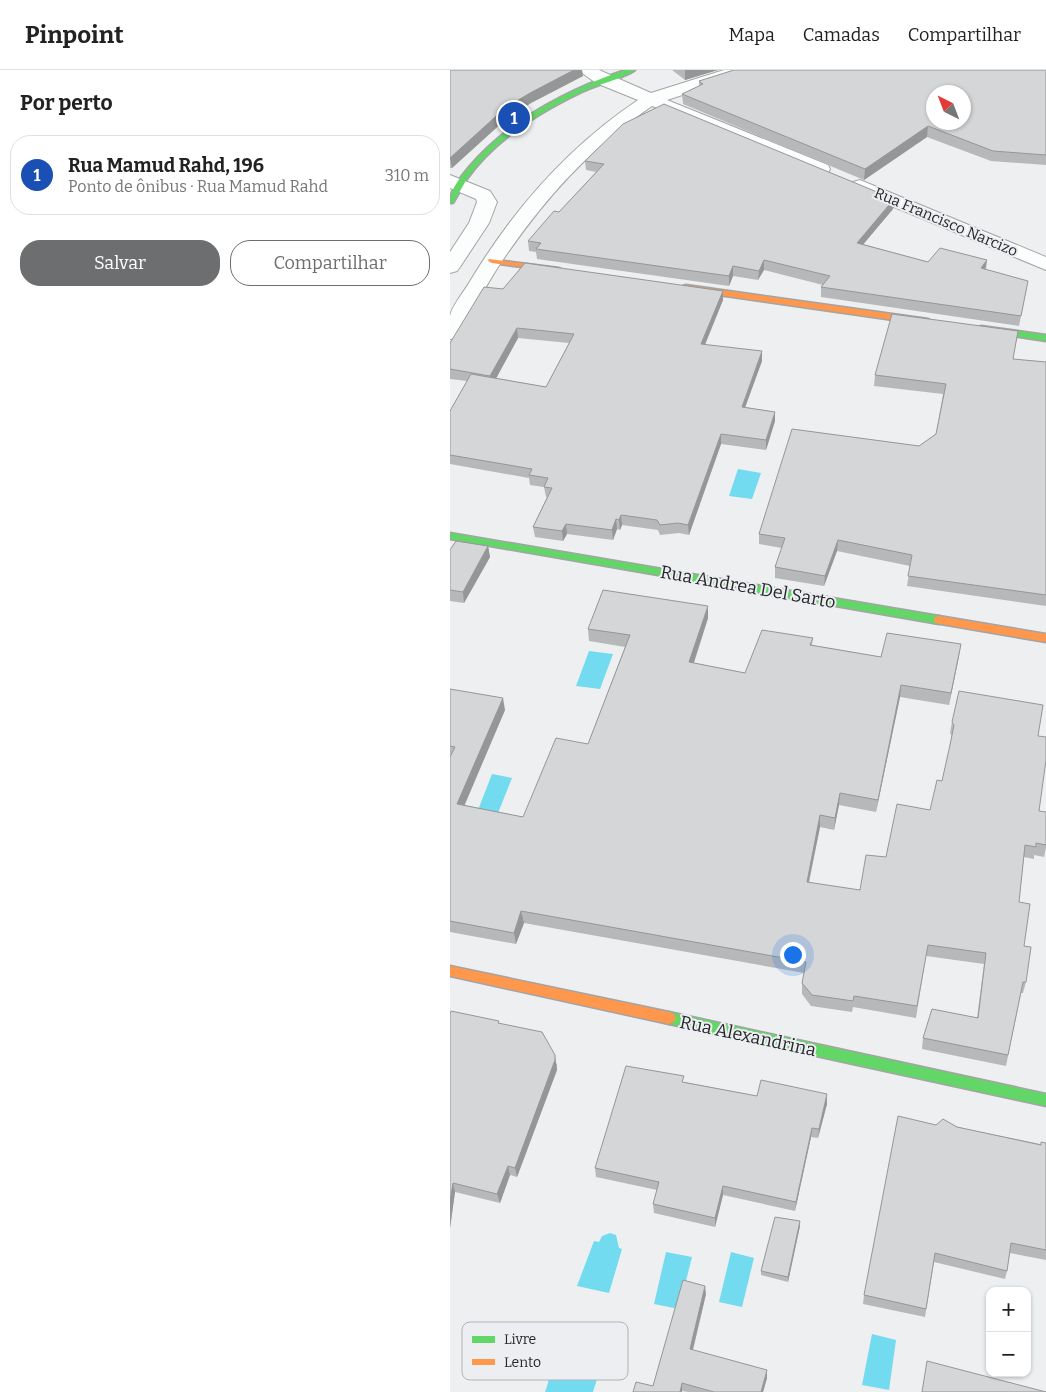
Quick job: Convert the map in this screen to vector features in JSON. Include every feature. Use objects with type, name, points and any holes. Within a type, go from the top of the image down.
[{"type":"street","points":[[453,189],[503,136],[524,120],[595,75],[632,70]]},
{"type":"street","points":[[450,333],[492,261],[533,205],[576,156],[614,124],[651,99],[741,70]]},
{"type":"street","name":"Rua Francisco Narcizo","points":[[595,75],[1046,264]]},
{"type":"street","points":[[450,267],[479,223],[487,202],[483,195],[453,189]]},
{"type":"street","points":[[492,261],[570,272]]},
{"type":"street","points":[[677,287],[940,323]]},
{"type":"street","points":[[970,328],[1046,338]]},
{"type":"street","name":"Rua Andrea Del Sarto","points":[[450,536],[1046,638]]},
{"type":"street","name":"Rua Alexandrina","points":[[450,971],[1046,1100]]},
{"type":"water","points":[[738,469],[761,473],[752,499],[729,496]]},
{"type":"water","points":[[589,651],[613,654],[600,689],[576,686]]},
{"type":"water","points":[[492,774],[512,778],[498,813],[478,810]]},
{"type":"water","points":[[610,1233],[616,1235],[619,1248],[622,1249],[609,1293],[577,1286],[594,1241],[599,1242],[602,1236]]},
{"type":"water","points":[[666,1252],[692,1257],[679,1309],[654,1304]]},
{"type":"water","points":[[731,1252],[754,1258],[742,1307],[719,1302]]},
{"type":"water","points":[[872,1334],[896,1340],[889,1390],[862,1385]]},
{"type":"water","points":[[548,1380],[597,1380],[593,1392],[545,1392]]},
{"type":"building","points":[[450,70],[574,70],[505,108],[450,158]]},
{"type":"building","points":[[734,70],[1046,70],[1046,155],[993,151],[938,130],[971,130],[971,85],[926,85],[926,127],[865,169],[682,94],[703,84],[699,81]]},
{"type":"building","points":[[664,104],[894,199],[857,243],[928,262],[940,248],[987,260],[981,268],[1028,281],[1021,316],[821,287],[830,276],[764,260],[759,271],[733,266],[729,276],[536,249],[541,243],[528,241],[554,211],[559,212],[604,164],[585,161],[623,124]]},
{"type":"building","points":[[525,263],[723,291],[701,344],[762,351],[742,407],[775,412],[766,440],[721,434],[688,525],[678,523],[660,525],[657,520],[621,515],[619,520],[616,519],[612,530],[566,524],[562,531],[533,527],[552,488],[544,487],[548,478],[529,475],[532,469],[450,455],[450,411],[471,374],[546,387],[574,334],[517,328],[490,376],[450,369],[450,343],[484,287],[503,289]]},
{"type":"building","points":[[892,314],[1018,331],[1013,359],[1046,362],[1046,595],[908,576],[912,555],[838,540],[825,576],[775,567],[785,538],[759,534],[792,429],[919,446],[936,434],[946,384],[875,375]]},
{"type":"building","points":[[456,541],[488,546],[463,592],[450,590],[450,550]]},
{"type":"building","points":[[603,590],[708,606],[689,662],[745,673],[762,630],[813,638],[810,645],[881,657],[887,633],[961,644],[951,693],[901,685],[878,800],[840,793],[835,818],[820,815],[807,882],[860,890],[866,855],[886,857],[897,804],[930,810],[937,780],[942,781],[959,691],[1043,705],[1038,736],[1046,737],[1046,760],[1039,811],[1046,812],[1046,845],[1036,843],[1036,847],[1025,845],[1019,902],[1030,904],[1024,946],[1031,947],[1026,982],[1023,982],[1008,1055],[923,1038],[932,1009],[978,1018],[986,953],[928,945],[917,1006],[854,996],[853,1001],[812,995],[802,983],[806,962],[521,911],[514,933],[450,921],[450,757],[455,747],[450,746],[450,689],[503,698],[457,804],[523,817],[556,738],[588,744],[630,635],[588,629]]},
{"type":"building","points":[[451,1011],[542,1032],[555,1055],[555,1060],[515,1168],[508,1166],[497,1194],[453,1183],[450,1201],[450,1014]]},
{"type":"building","points":[[626,1066],[684,1076],[682,1082],[757,1096],[761,1080],[827,1094],[819,1129],[812,1128],[796,1202],[723,1186],[715,1218],[653,1204],[659,1182],[595,1168]]},
{"type":"building","points":[[898,1116],[936,1125],[943,1119],[957,1127],[1041,1145],[1041,1142],[1046,1143],[1046,1250],[1011,1243],[1007,1271],[935,1253],[926,1309],[864,1295]]},
{"type":"building","points":[[775,1217],[800,1221],[788,1277],[761,1271]]},
{"type":"building","points":[[683,1280],[705,1286],[690,1349],[767,1370],[761,1392],[714,1392],[682,1383],[680,1392],[633,1392],[636,1382],[653,1386]]},
{"type":"building","points":[[927,1361],[1046,1392],[922,1392]]},
{"type":"traffic: fast","points":[[450,201],[464,178],[482,156],[528,119],[580,90],[632,70]]},
{"type":"traffic: fast","points":[[981,329],[1046,338]]},
{"type":"traffic: fast","points":[[450,536],[939,620]]},
{"type":"traffic: fast","points":[[669,1018],[1046,1100]]},
{"type":"traffic: slow","points":[[492,261],[559,270]]},
{"type":"traffic: slow","points":[[686,288],[928,322]]},
{"type":"traffic: slow","points":[[939,620],[1046,638]]},
{"type":"traffic: slow","points":[[450,971],[669,1018]]},
{"type":"place","name":"Rua Mamud Rahd, 196","points":[[514,118]]}]
